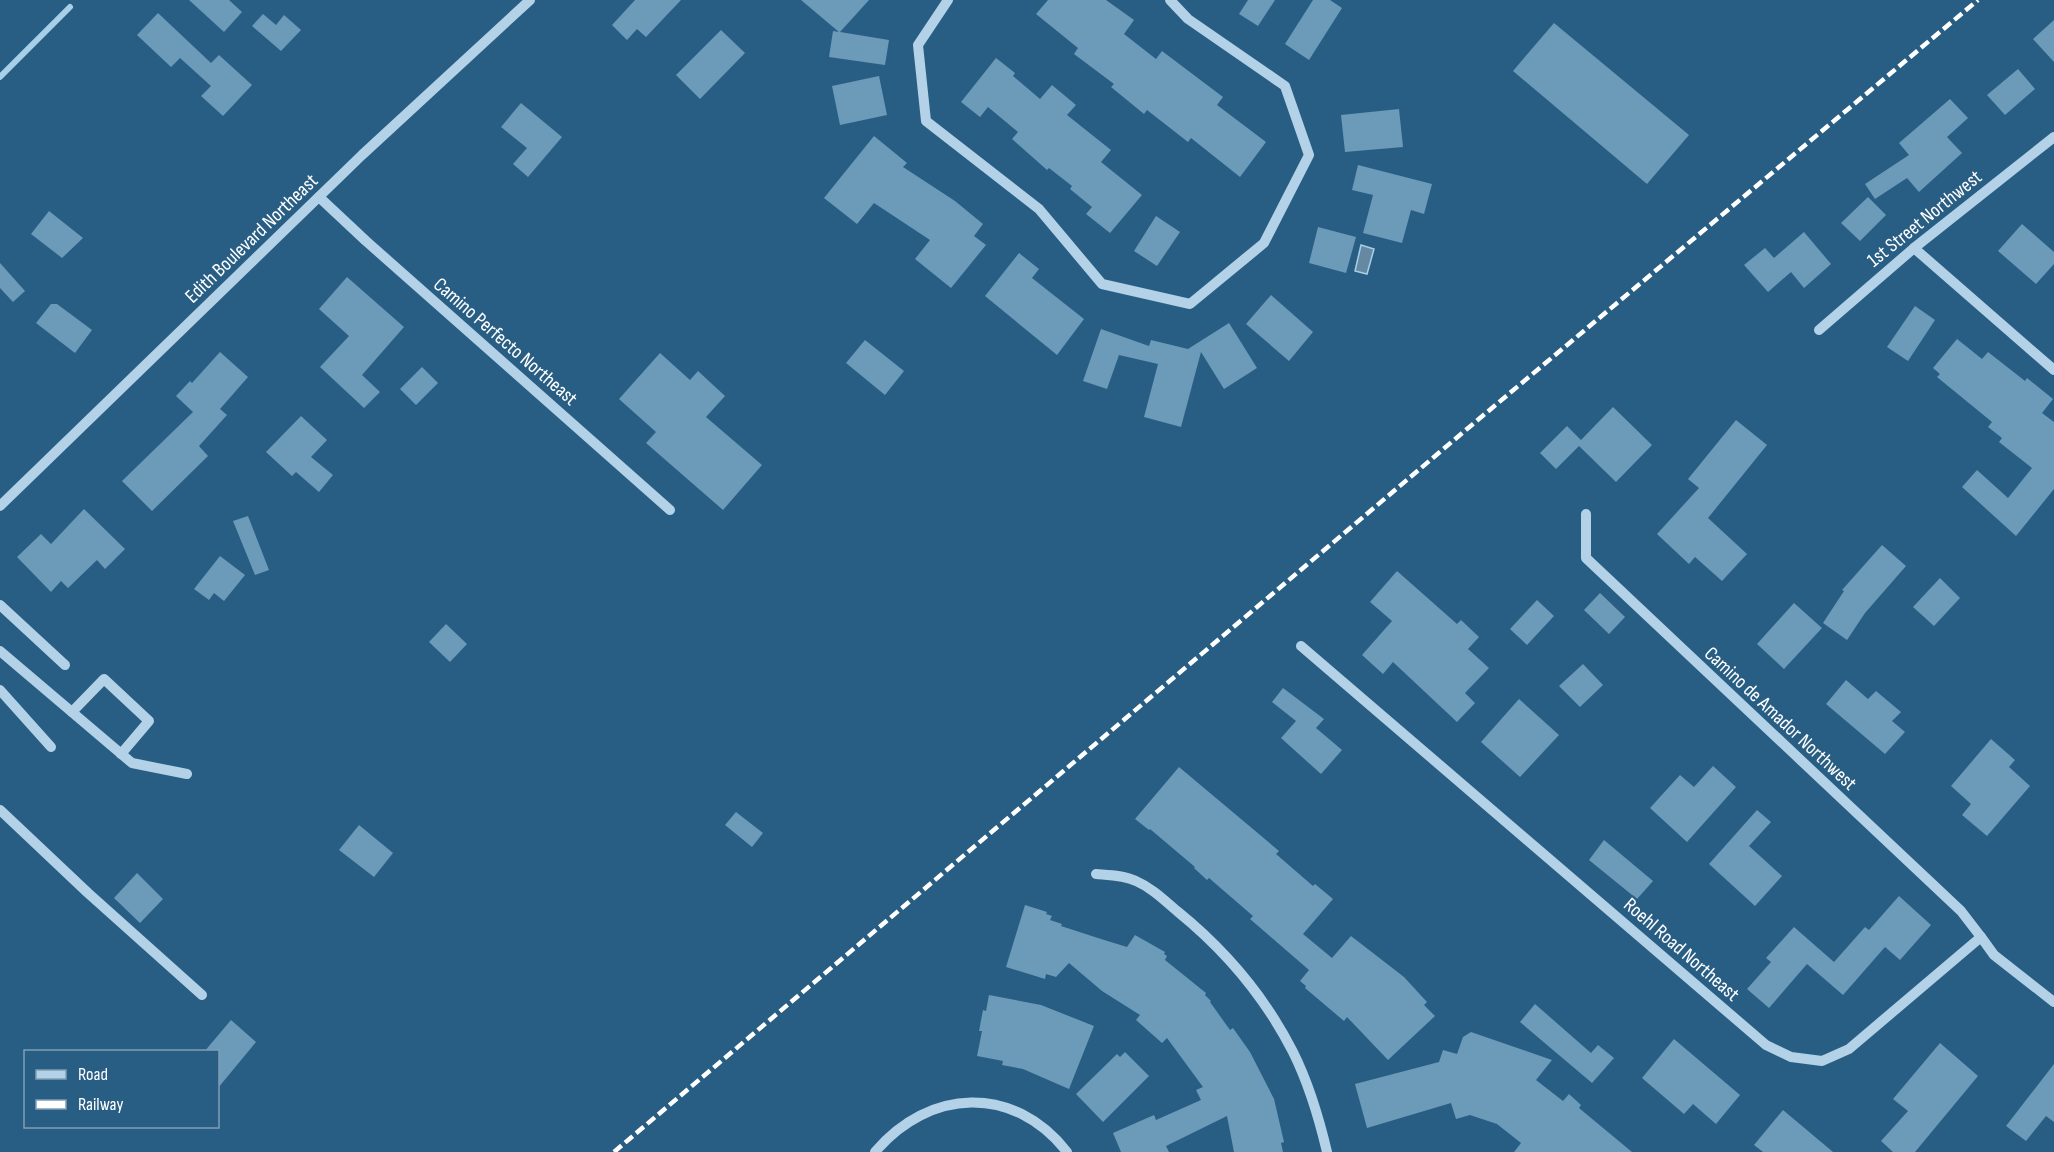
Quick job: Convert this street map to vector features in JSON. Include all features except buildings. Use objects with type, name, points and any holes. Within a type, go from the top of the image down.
[{"type":"street","name":"Edith Boulevard Northeast","points":[[0,506],[319,197],[530,0]]},
{"type":"street","points":[[948,0],[918,45],[926,121],[1039,209],[1102,284],[1190,304],[1264,243],[1309,155],[1285,86],[1188,20],[1170,0]]},
{"type":"street","name":"1st Street Northwest","points":[[1819,330],[1914,248],[2054,137]]},
{"type":"street","name":"Camino Perfecto Northeast","points":[[319,197],[670,510]]},
{"type":"street","points":[[1914,248],[2054,370]]},
{"type":"street","name":"Camino de Amador Northwest","points":[[1586,514],[1586,558],[1961,911],[1982,937]]},
{"type":"street","points":[[0,605],[65,665]]},
{"type":"street","name":"Roehl Road Northeast","points":[[1301,646],[1766,1045],[1791,1057],[1822,1060],[1849,1049],[1982,937]]},
{"type":"street","points":[[0,651],[132,763],[187,774]]},
{"type":"street","points":[[72,712],[104,679],[149,721],[121,754]]},
{"type":"street","points":[[0,690],[51,747]]},
{"type":"street","points":[[0,810],[202,995]]},
{"type":"street","points":[[1096,874],[1116,875],[1134,880],[1150,889],[1204,932],[1229,958],[1257,996],[1292,1052],[1320,1120],[1327,1152]]},
{"type":"street","points":[[1982,937],[1994,955],[2054,1002]]},
{"type":"street","points":[[875,1152],[886,1138],[916,1116],[934,1108],[971,1102],[1009,1109],[1026,1117],[1043,1127],[1066,1152]]},
{"type":"water","points":[[1361,245],[1374,249],[1367,274],[1355,271]]},
{"type":"waterway","points":[[0,77],[70,7]]},
{"type":"railway","points":[[614,1152],[1467,429],[1978,0]]}]
